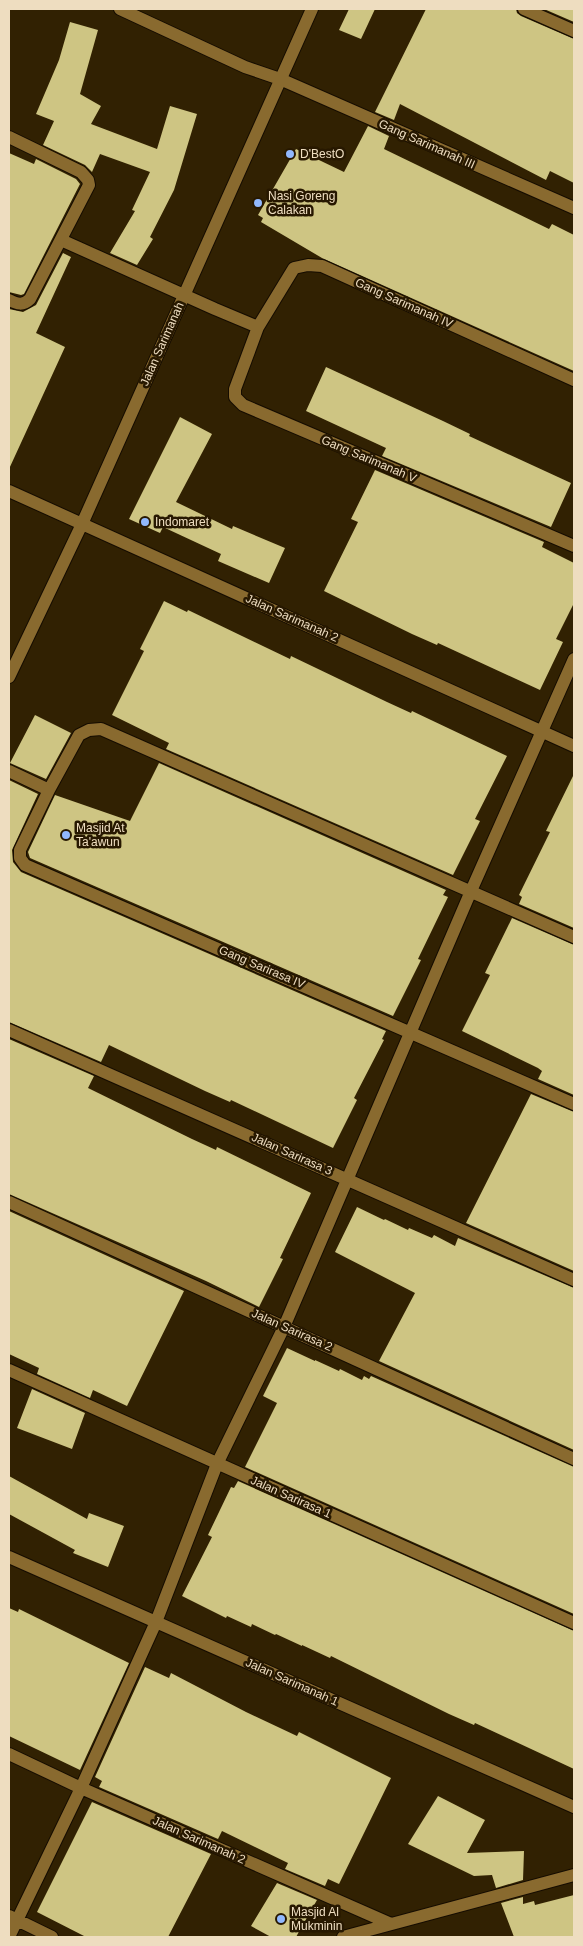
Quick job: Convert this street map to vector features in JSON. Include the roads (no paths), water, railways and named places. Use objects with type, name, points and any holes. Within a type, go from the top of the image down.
[{"type":"street","name":"Gang Sarimanah III","points":[[120,9],[245,67],[280,79],[574,208]]},
{"type":"street","name":"Jalan Sarimanah","points":[[9,676],[82,524],[312,9]]},
{"type":"street","points":[[524,9],[574,31]]},
{"type":"street","points":[[9,137],[81,172],[88,180],[89,186],[30,299],[24,304],[9,300]]},
{"type":"street","points":[[61,240],[258,326]]},
{"type":"street","name":"Gang Sarimanah IV","points":[[258,326],[294,268],[308,265],[322,266],[574,380]]},
{"type":"street","name":"Gang Sarimanah V","points":[[258,326],[235,389],[234,397],[243,405],[574,546]]},
{"type":"street","name":"Jalan Sarimanah 2","points":[[9,491],[574,746]]},
{"type":"street","points":[[9,1937],[13,1918],[81,1788],[156,1622],[217,1464],[284,1327],[471,891],[574,660]]},
{"type":"street","name":"Gang Sarirasa IV","points":[[574,937],[101,728],[89,730],[79,735],[48,790],[20,850],[20,858],[25,865],[574,1104]]},
{"type":"street","points":[[9,771],[48,790]]},
{"type":"street","name":"Jalan Sarirasa 3","points":[[9,1030],[574,1280]]},
{"type":"street","name":"Jalan Sarirasa 2","points":[[9,1202],[574,1459]]},
{"type":"street","name":"Jalan Sarirasa 1","points":[[9,1370],[574,1623]]},
{"type":"street","name":"Jalan Sarimanah 1","points":[[9,1557],[574,1806]]},
{"type":"street","name":"Jalan Sarimanah 2","points":[[9,1754],[81,1788],[391,1924]]},
{"type":"street","points":[[344,1937],[574,1875]]},
{"type":"street","points":[[13,1918],[52,1937]]},
{"type":"place","name":"D'BestO","points":[[290,154]]},
{"type":"place","name":"Nasi Goreng Calakan","points":[[258,203]]},
{"type":"place","name":"Indomaret","points":[[145,522]]},
{"type":"place","name":"Masjid At Ta'awun","points":[[66,835]]},
{"type":"place","name":"Masjid Al Mukminin","points":[[281,1919]]}]
